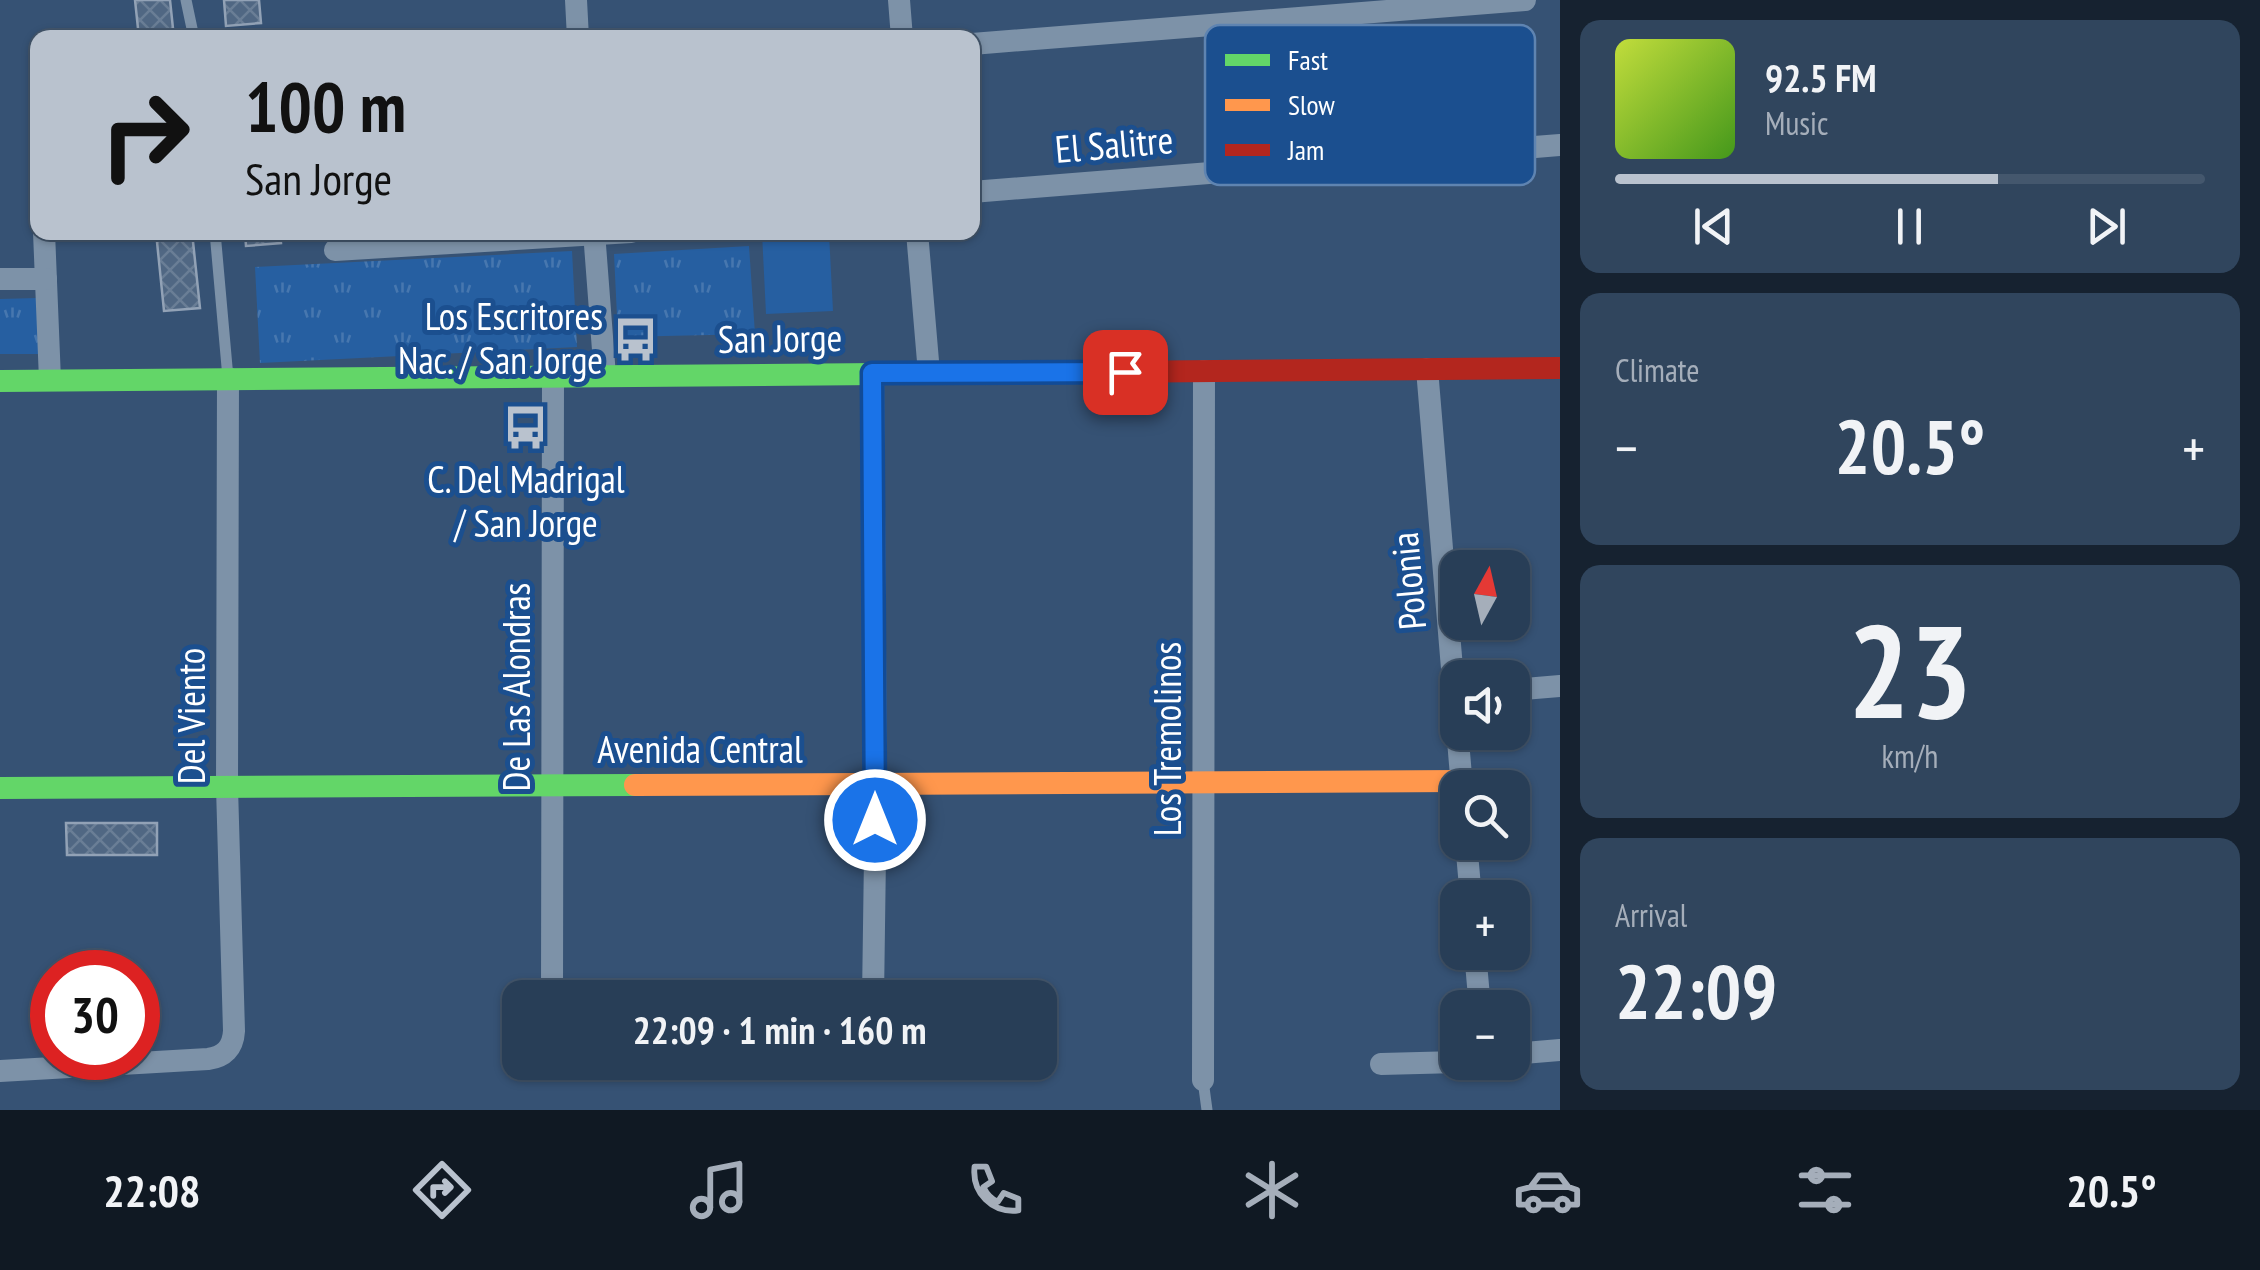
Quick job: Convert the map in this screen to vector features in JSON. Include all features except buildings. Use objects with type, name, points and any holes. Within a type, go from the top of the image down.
[{"type":"street","points":[[576,0],[578,30]]},
{"type":"street","points":[[899,0],[901,30]]},
{"type":"street","points":[[1211,25],[1526,0]]},
{"type":"street","points":[[980,43],[1205,25]]},
{"type":"street","name":"El Salitre","points":[[1535,146],[1560,144]]},
{"type":"street","name":"El Salitre","points":[[980,191],[1205,173]]},
{"type":"street","points":[[44,240],[50,380]]},
{"type":"street","points":[[335,250],[497,240]]},
{"type":"street","points":[[594,240],[605,376]]},
{"type":"street","points":[[918,240],[929,373]]},
{"type":"street","points":[[0,279],[46,280]]},
{"type":"street","name":"San Jorge","points":[[0,380],[1560,368]]},
{"type":"street","name":"Polonia","points":[[1427,369],[1453,660]]},
{"type":"street","name":"Los Tremolinos","points":[[1203,1080],[1204,371]]},
{"type":"street","points":[[872,373],[876,784],[873,980]]},
{"type":"street","name":"De Las Alondras","points":[[552,980],[554,376]]},
{"type":"street","name":"Del Viento","points":[[0,1071],[208,1059],[227,1051],[234,1032],[227,787],[228,378]]},
{"type":"street","points":[[1530,688],[1560,686]]},
{"type":"street","name":"Avenida Central","points":[[0,788],[1440,784]]},
{"type":"street","points":[[1530,1052],[1560,1050]]},
{"type":"street","points":[[1381,1064],[1440,1062]]},
{"type":"lane","points":[[186,0],[192,30]]},
{"type":"lane","points":[[216,240],[228,378]]},
{"type":"lane","name":"Los Tremolinos","points":[[1203,1080],[1207,1108]]},
{"type":"green space","points":[[762,240],[829,240],[833,311],[766,314]]},
{"type":"green space","points":[[749,246],[755,334],[618,337],[614,254]]},
{"type":"green space","points":[[572,251],[577,347],[260,363],[255,267]]},
{"type":"green space","points":[[38,298],[39,354],[0,354],[0,299]]},
{"type":"traffic: fast","points":[[0,381],[998,373]]},
{"type":"traffic: fast","points":[[0,788],[635,785]]},
{"type":"traffic: slow","points":[[635,785],[1440,781]]},
{"type":"traffic: jam","points":[[998,373],[1560,368]]},
{"type":"place","name":"Los Escritores Nac. / San Jorge","points":[[636,339]]},
{"type":"place","name":"C. Del Madrigal / San Jorge","points":[[526,428]]},
{"type":"route","points":[[875,820],[872,373],[1125,372]]}]
